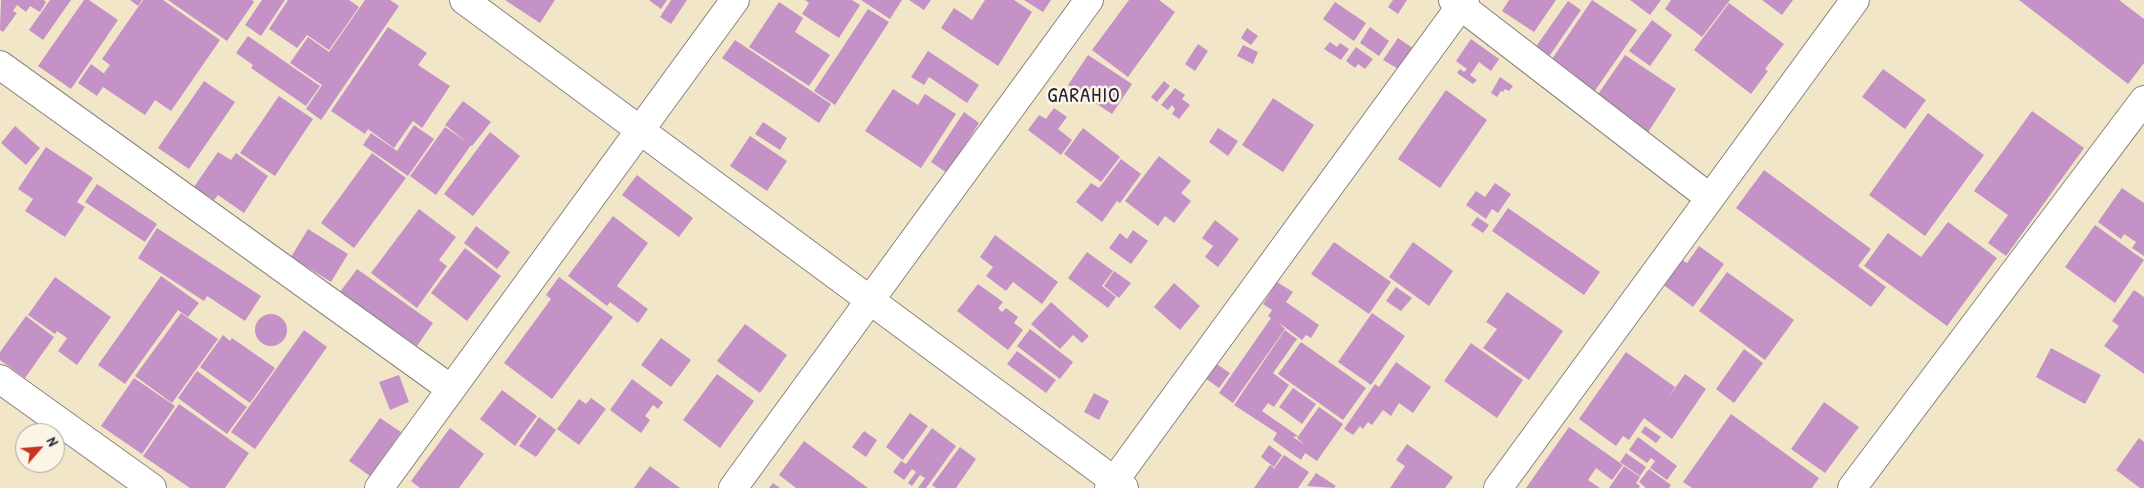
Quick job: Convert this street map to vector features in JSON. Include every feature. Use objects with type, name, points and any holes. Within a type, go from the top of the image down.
[{"type":"street","points":[[464,0],[870,300],[1116,486],[1460,2],[1710,198]]},
{"type":"street","points":[[379,488],[736,0]]},
{"type":"street","points":[[732,488],[1090,0]]},
{"type":"street","points":[[1498,488],[1855,0]]},
{"type":"street","points":[[0,65],[451,389]]},
{"type":"street","points":[[1852,488],[2144,100]]},
{"type":"street","points":[[0,379],[152,488]]},
{"type":"building","points":[[1,0],[44,0],[46,2],[40,12],[30,6],[26,12],[17,5],[13,11],[17,13],[3,32],[0,30]]},
{"type":"building","points":[[50,0],[71,0],[43,40],[29,30]]},
{"type":"building","points":[[84,0],[89,0],[118,20],[71,89],[38,66]]},
{"type":"building","points":[[130,0],[142,0],[138,6]]},
{"type":"building","points":[[143,0],[163,0],[220,40],[171,111],[155,100],[145,115],[103,87],[97,96],[78,83],[91,64],[110,78],[104,73],[110,65],[102,59]]},
{"type":"building","points":[[168,0],[252,0],[254,2],[227,41]]},
{"type":"building","points":[[262,0],[285,0],[261,36],[245,25]]},
{"type":"building","points":[[288,0],[349,0],[359,7],[329,50],[307,35],[297,48],[269,29]]},
{"type":"building","points":[[365,0],[390,0],[399,6],[321,120],[306,109],[322,85],[290,63],[308,37],[329,52]]},
{"type":"building","points":[[505,0],[555,0],[540,23]]},
{"type":"building","points":[[649,0],[667,0],[661,9]]},
{"type":"building","points":[[671,0],[687,0],[671,24],[660,17]]},
{"type":"building","points":[[805,0],[852,0],[860,5],[839,38],[802,14],[809,3]]},
{"type":"building","points":[[861,0],[902,0],[890,19]]},
{"type":"building","points":[[909,0],[931,0],[924,10]]},
{"type":"building","points":[[985,0],[1014,0],[1032,12],[998,66],[941,28],[954,8],[972,20]]},
{"type":"building","points":[[1024,0],[1051,0],[1043,12]]},
{"type":"building","points":[[1129,0],[1159,0],[1175,12],[1128,77],[1092,50]]},
{"type":"building","points":[[1393,0],[1407,0],[1398,14],[1388,7]]},
{"type":"building","points":[[1509,0],[1556,0],[1534,32],[1502,11]]},
{"type":"building","points":[[1592,0],[1637,30],[1592,95],[1548,65]]},
{"type":"building","points":[[1630,0],[1661,0],[1650,15]]},
{"type":"building","points":[[1671,0],[1730,0],[1702,37],[1665,9]]},
{"type":"building","points":[[1762,0],[1793,0],[1782,15]]},
{"type":"building","points":[[2019,0],[2119,0],[2144,19],[2144,63],[2128,84]]},
{"type":"building","points":[[1568,1],[1581,10],[1548,58],[1535,48]]},
{"type":"building","points":[[779,2],[803,18],[795,32],[830,55],[809,86],[749,47]]},
{"type":"building","points":[[1335,2],[1366,23],[1354,41],[1323,19]]},
{"type":"building","points":[[1729,3],[1784,44],[1765,69],[1768,71],[1751,94],[1694,50]]},
{"type":"building","points":[[868,9],[889,22],[835,105],[814,91]]},
{"type":"building","points":[[1652,20],[1672,35],[1650,66],[1629,51]]},
{"type":"building","points":[[388,27],[427,53],[418,65],[450,86],[422,128],[413,121],[394,148],[368,129],[365,134],[331,111]]},
{"type":"building","points":[[1370,27],[1389,41],[1379,56],[1360,43]]},
{"type":"building","points":[[1247,28],[1258,36],[1251,45],[1241,38]]},
{"type":"building","points":[[248,36],[320,86],[306,106],[251,68],[253,65],[236,53]]},
{"type":"building","points":[[1398,38],[1414,49],[1400,70],[1383,60]]},
{"type":"building","points":[[1471,39],[1499,59],[1491,71],[1479,62],[1470,75],[1477,80],[1473,84],[1457,73],[1460,69],[1464,72],[1467,69],[1456,61]]},
{"type":"building","points":[[735,40],[831,104],[819,123],[722,58]]},
{"type":"building","points":[[1330,42],[1337,47],[1340,43],[1349,49],[1341,60],[1324,49]]},
{"type":"building","points":[[1198,44],[1208,51],[1195,71],[1185,64]]},
{"type":"building","points":[[1243,45],[1258,52],[1253,64],[1237,56]]},
{"type":"building","points":[[1356,47],[1373,59],[1365,69],[1358,64],[1355,68],[1346,61]]},
{"type":"building","points":[[928,51],[979,85],[967,103],[929,77],[924,85],[911,77]]},
{"type":"building","points":[[1088,55],[1132,84],[1112,114],[1068,85]]},
{"type":"building","points":[[1625,55],[1676,89],[1647,134],[1594,100]]},
{"type":"building","points":[[1883,69],[1926,100],[1905,129],[1862,97]]},
{"type":"building","points":[[1500,77],[1513,86],[1509,91],[1505,89],[1503,92],[1501,91],[1497,97],[1491,93]]},
{"type":"building","points":[[204,81],[235,102],[189,169],[158,148]]},
{"type":"building","points":[[1164,81],[1170,86],[1157,102],[1151,97]]},
{"type":"building","points":[[1175,88],[1185,95],[1182,99],[1190,105],[1179,119],[1172,114],[1175,109],[1172,105],[1168,110],[1161,105]]},
{"type":"building","points":[[893,89],[918,105],[925,94],[956,114],[921,168],[865,131]]},
{"type":"building","points":[[1446,90],[1487,120],[1440,188],[1398,159]]},
{"type":"building","points":[[279,96],[313,119],[275,176],[240,153]]},
{"type":"building","points":[[1273,98],[1314,125],[1283,172],[1242,145]]},
{"type":"building","points":[[463,101],[491,122],[471,145],[436,195],[410,176],[445,127],[467,142],[445,125]]},
{"type":"building","points":[[1054,108],[1067,117],[1058,129],[1072,140],[1061,155],[1028,130],[1039,115],[1046,119]]},
{"type":"building","points":[[2032,111],[2084,148],[2006,256],[1988,243],[2008,215],[1974,191]]},
{"type":"building","points":[[964,112],[979,123],[947,173],[931,162]]},
{"type":"building","points":[[1928,113],[1984,155],[1925,236],[1869,195]]},
{"type":"building","points":[[763,122],[787,138],[780,150],[755,134]]},
{"type":"building","points":[[414,125],[434,139],[408,176],[363,145],[371,133],[397,151]]},
{"type":"building","points":[[15,126],[40,148],[26,165],[1,143]]},
{"type":"building","points":[[1083,128],[1120,157],[1101,182],[1064,154]]},
{"type":"building","points":[[1218,128],[1238,141],[1228,156],[1209,142]]},
{"type":"building","points":[[490,132],[520,156],[473,216],[444,194]]},
{"type":"building","points":[[750,136],[787,161],[767,191],[730,166]]},
{"type":"building","points":[[46,147],[93,178],[77,202],[85,207],[65,237],[25,211],[33,199],[18,189]]},
{"type":"building","points":[[218,152],[231,160],[236,153],[268,176],[244,213],[218,195],[214,200],[194,187]]},
{"type":"building","points":[[372,153],[406,178],[354,248],[321,223]]},
{"type":"building","points":[[1159,156],[1191,181],[1181,193],[1191,201],[1174,223],[1165,216],[1158,226],[1125,201]]},
{"type":"building","points":[[1121,159],[1141,174],[1120,203],[1117,201],[1102,222],[1076,202],[1091,183],[1099,188]]},
{"type":"building","points":[[1764,170],[1871,249],[1858,266],[1886,287],[1871,307],[1736,208]]},
{"type":"building","points":[[637,175],[693,218],[679,237],[622,195]]},
{"type":"building","points":[[1495,183],[1511,194],[1498,213],[1492,209],[1486,219],[1466,205],[1476,191],[1485,197]]},
{"type":"building","points":[[97,184],[157,224],[145,242],[85,202]]},
{"type":"building","points":[[2122,188],[2144,203],[2144,256],[2132,248],[2136,242],[2124,234],[2121,239],[2098,222]]},
{"type":"building","points":[[1508,208],[1600,272],[1584,295],[1492,231]]},
{"type":"building","points":[[419,209],[456,237],[439,260],[447,266],[417,308],[371,273]]},
{"type":"building","points":[[613,216],[648,243],[617,286],[648,309],[638,323],[610,302],[607,306],[568,276]]},
{"type":"building","points":[[1477,217],[1489,225],[1483,233],[1471,225]]},
{"type":"building","points":[[1215,220],[1239,239],[1218,267],[1205,257],[1213,246],[1202,238]]},
{"type":"building","points":[[1948,222],[1997,258],[1947,326],[1864,266],[1888,233],[1921,257]]},
{"type":"building","points":[[2095,225],[2144,260],[2115,303],[2065,267]]},
{"type":"building","points":[[476,226],[510,252],[497,269],[464,243]]},
{"type":"building","points":[[157,228],[261,296],[245,321],[207,296],[204,301],[138,258]]},
{"type":"building","points":[[308,229],[348,254],[331,282],[291,257]]},
{"type":"building","points":[[1133,230],[1148,241],[1131,264],[1109,248],[1120,233],[1127,239]]},
{"type":"building","points":[[995,235],[1058,282],[1042,304],[1013,282],[1006,291],[986,276],[993,267],[980,257]]},
{"type":"building","points":[[1334,242],[1391,282],[1369,314],[1311,274]]},
{"type":"building","points":[[1413,242],[1453,271],[1429,306],[1389,277]]},
{"type":"building","points":[[1699,246],[1724,264],[1693,307],[1661,283],[1679,258],[1687,263]]},
{"type":"building","points":[[465,248],[501,276],[467,321],[431,293]]},
{"type":"building","points":[[1087,252],[1113,271],[1102,286],[1116,297],[1108,308],[1068,278]]},
{"type":"building","points":[[357,269],[433,323],[417,346],[340,292]]},
{"type":"building","points":[[1114,271],[1131,283],[1119,298],[1104,286]]},
{"type":"building","points":[[1727,272],[1794,320],[1765,360],[1699,311]]},
{"type":"building","points":[[161,276],[199,303],[188,317],[178,310],[125,384],[98,365]]},
{"type":"building","points":[[55,277],[111,317],[77,365],[58,351],[67,338],[57,331],[55,334],[28,315]]},
{"type":"building","points":[[559,277],[613,317],[552,399],[504,363],[551,299],[546,295]]},
{"type":"building","points":[[1277,282],[1293,292],[1286,302],[1319,325],[1311,338],[1306,335],[1302,340],[1278,322],[1285,329],[1233,403],[1219,393],[1271,318],[1268,316],[1272,310],[1263,304]]},
{"type":"building","points":[[1174,283],[1200,306],[1180,330],[1154,307]]},
{"type":"building","points":[[978,284],[1003,302],[998,308],[1002,312],[1006,308],[1018,317],[1014,323],[1023,330],[1008,350],[957,311]]},
{"type":"building","points":[[1396,287],[1412,298],[1401,311],[1386,301]]},
{"type":"building","points":[[2134,290],[2144,297],[2144,374],[2104,346],[2119,326],[2112,321]]},
{"type":"building","points":[[1507,292],[1563,331],[1529,380],[1483,348],[1497,329],[1486,322]]},
{"type":"building","points":[[1051,302],[1089,336],[1082,343],[1073,335],[1060,349],[1031,324]]},
{"type":"building","points":[[181,313],[218,339],[172,403],[135,376]]},
{"type":"building","points":[[1372,313],[1405,336],[1371,385],[1338,362]]},
{"type":"building","points":[[271,314],[283,318],[287,330],[283,342],[271,346],[259,342],[255,330],[259,318]]},
{"type":"building","points":[[26,316],[54,337],[25,378],[0,360],[0,352]]},
{"type":"building","points":[[745,324],[787,355],[760,393],[717,361]]},
{"type":"building","points":[[1030,329],[1073,362],[1060,379],[1017,346]]},
{"type":"building","points":[[304,330],[327,347],[255,449],[231,432]]},
{"type":"building","points":[[1285,330],[1297,339],[1273,373],[1289,385],[1274,407],[1268,403],[1262,411],[1298,436],[1293,437],[1305,445],[1297,438],[1319,407],[1343,424],[1317,461],[1305,453],[1301,460],[1273,440],[1277,433],[1234,405]]},
{"type":"building","points":[[223,335],[230,341],[232,338],[275,368],[250,403],[200,367]]},
{"type":"building","points":[[661,338],[691,360],[671,387],[641,365]]},
{"type":"building","points":[[1301,342],[1366,388],[1343,420],[1278,374]]},
{"type":"building","points":[[1471,343],[1523,380],[1497,418],[1444,381]]},
{"type":"building","points":[[2051,348],[2101,375],[2085,404],[2036,377]]},
{"type":"building","points":[[1744,349],[1763,363],[1734,403],[1716,389]]},
{"type":"building","points":[[1017,351],[1056,380],[1046,393],[1007,364]]},
{"type":"building","points":[[1626,352],[1675,387],[1668,398],[1685,374],[1706,389],[1672,439],[1644,418],[1629,440],[1623,436],[1616,446],[1579,419]]},
{"type":"building","points":[[1396,362],[1431,387],[1413,413],[1399,403],[1391,416],[1383,410],[1372,425],[1368,422],[1363,429],[1360,426],[1353,435],[1344,429],[1375,384],[1379,387]]},
{"type":"building","points":[[1215,363],[1230,373],[1219,388],[1205,378]]},
{"type":"building","points":[[197,371],[247,407],[227,434],[178,398]]},
{"type":"building","points":[[717,374],[754,401],[720,448],[683,420]]},
{"type":"building","points":[[399,375],[409,402],[390,410],[379,382]]},
{"type":"building","points":[[134,378],[175,406],[142,454],[101,426]]},
{"type":"building","points":[[632,379],[663,402],[658,409],[653,405],[645,416],[650,420],[641,433],[610,410]]},
{"type":"building","points":[[1293,388],[1316,404],[1302,424],[1279,407]]},
{"type":"building","points":[[502,390],[537,416],[515,446],[480,419]]},
{"type":"building","points":[[1094,393],[1109,401],[1099,420],[1084,412]]},
{"type":"building","points":[[591,398],[606,409],[579,445],[557,429],[579,399],[586,404]]},
{"type":"building","points":[[1824,402],[1859,427],[1825,473],[1791,449]]},
{"type":"building","points":[[179,404],[249,453],[225,488],[190,488],[143,456]]},
{"type":"building","points":[[910,413],[928,426],[903,460],[886,447]]},
{"type":"building","points":[[1731,414],[1819,478],[1812,488],[1692,488],[1683,482]]},
{"type":"building","points":[[539,417],[556,430],[536,457],[519,446]]},
{"type":"building","points":[[380,418],[401,432],[370,476],[349,461]]},
{"type":"building","points":[[1645,426],[1661,437],[1656,443],[1641,432]]},
{"type":"building","points":[[1569,427],[1623,465],[1612,480],[1596,468],[1588,480],[1600,488],[1526,488]]},
{"type":"building","points":[[450,428],[484,454],[459,488],[420,488],[411,481]]},
{"type":"building","points":[[932,428],[956,446],[926,488],[918,488],[925,478],[920,475],[912,486],[908,483],[916,472],[912,469],[904,480],[893,472],[901,461],[906,464]]},
{"type":"building","points":[[864,431],[877,440],[866,457],[852,447]]},
{"type":"building","points":[[1638,437],[1677,466],[1667,480],[1650,468],[1655,461],[1651,458],[1647,463],[1629,450]]},
{"type":"building","points":[[2139,438],[2144,442],[2144,488],[2140,488],[2116,470]]},
{"type":"building","points":[[804,441],[868,488],[796,488],[779,475]]},
{"type":"building","points":[[1407,444],[1453,477],[1445,488],[1390,488],[1405,466],[1396,460]]},
{"type":"building","points":[[1269,445],[1282,455],[1274,467],[1261,457]]},
{"type":"building","points":[[960,447],[976,459],[956,488],[936,488],[932,485]]},
{"type":"building","points":[[1626,453],[1646,467],[1640,476],[1620,462]]},
{"type":"building","points":[[1284,455],[1309,472],[1298,488],[1254,488],[1270,465],[1274,468],[1273,470]]},
{"type":"building","points":[[650,466],[680,488],[634,488]]},
{"type":"building","points":[[1624,466],[1640,477],[1636,483],[1640,486],[1639,488],[1609,488]]},
{"type":"building","points":[[1649,469],[1671,485],[1669,488],[1646,488],[1639,482]]},
{"type":"building","points":[[1316,473],[1336,486],[1334,488],[1307,486]]},
{"type":"building","points":[[773,483],[780,488],[769,488]]},
{"type":"district","name":"GARAHIO","points":[[1084,96]]}]
